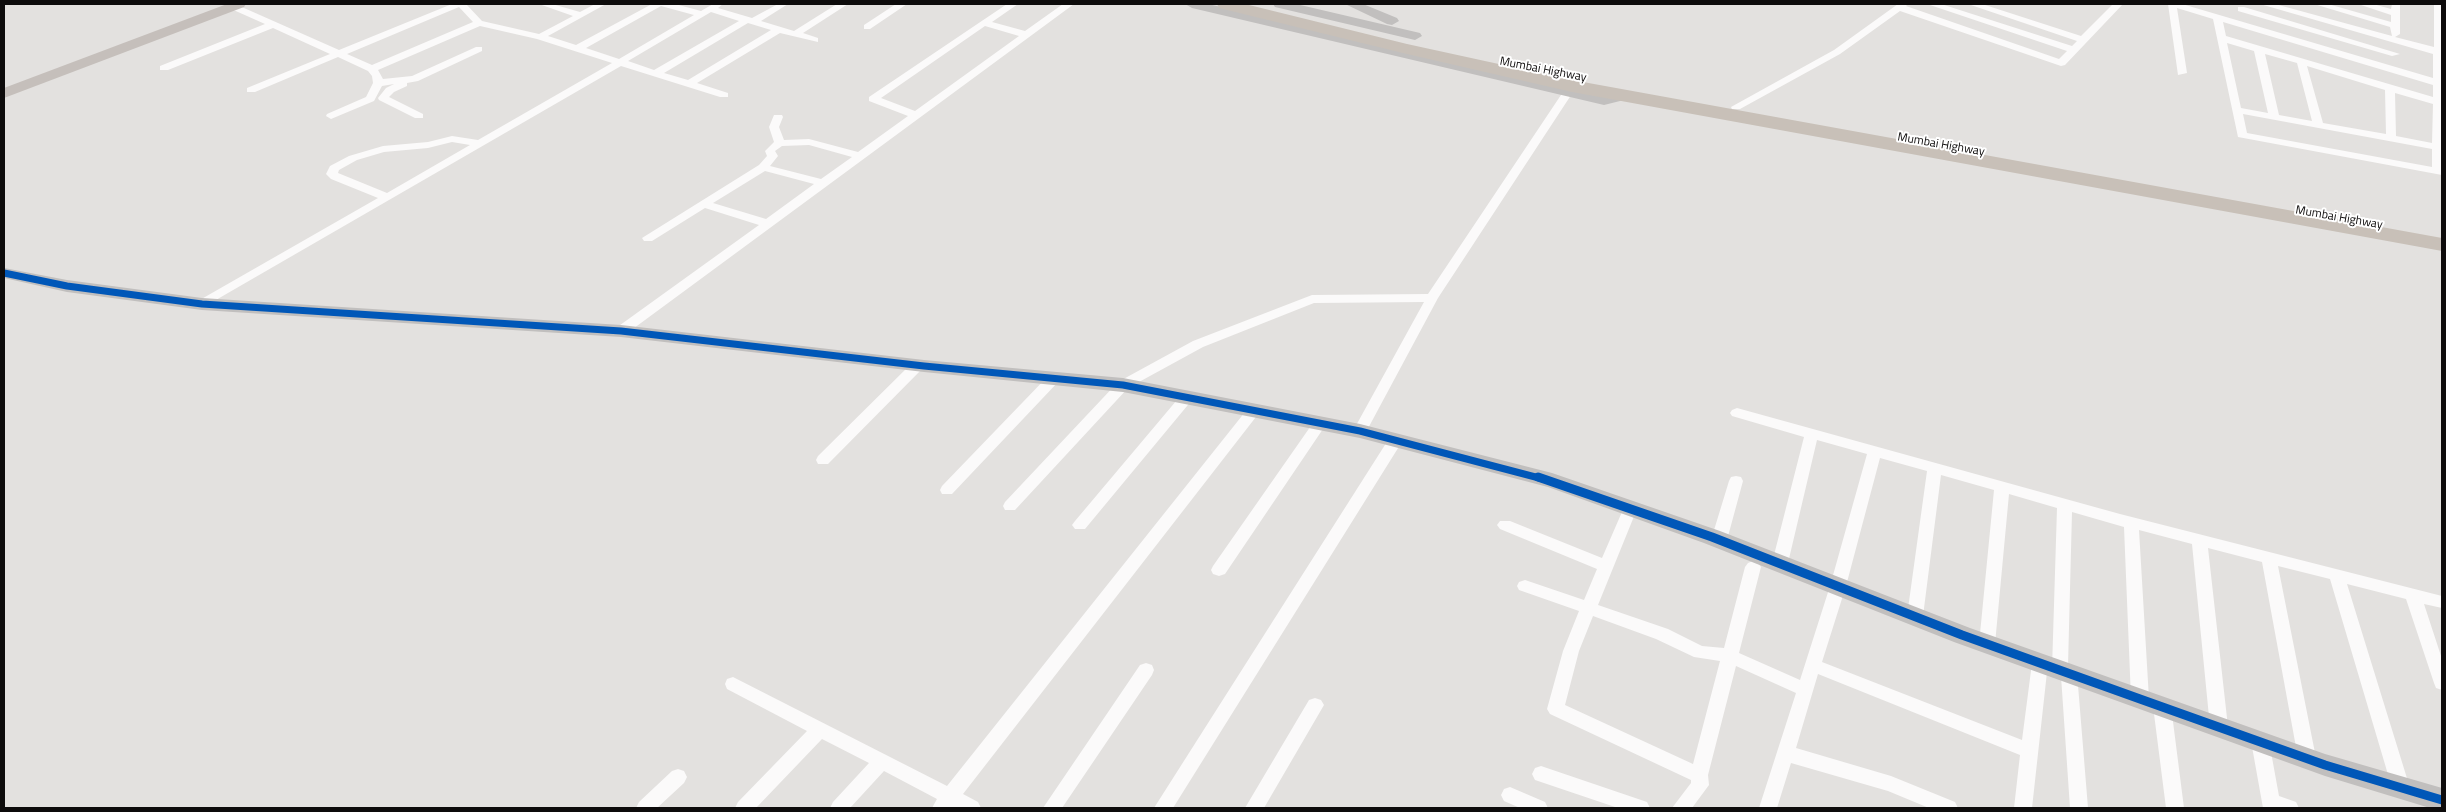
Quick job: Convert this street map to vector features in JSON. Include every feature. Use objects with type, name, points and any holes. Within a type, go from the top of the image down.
[{"type":"highway","points":[[1225,4],[1409,45],[1570,89],[1623,96],[2442,245]]},
{"type":"highway","points":[[1257,4],[1383,34],[1409,45]]},
{"type":"highway","name":"Mumbai Highway","points":[[1409,45],[1440,48],[1516,66],[2133,181],[2442,235]]},
{"type":"main road","points":[[4,93],[236,5]]},
{"type":"street","points":[[251,90],[460,4],[479,23],[540,37],[724,95]]},
{"type":"street","points":[[543,4],[581,15]]},
{"type":"street","points":[[540,37],[602,4]]},
{"type":"street","points":[[577,49],[658,4]]},
{"type":"street","points":[[665,4],[710,9],[815,40]]},
{"type":"street","points":[[656,73],[750,20],[784,4]]},
{"type":"street","points":[[795,34],[843,4]]},
{"type":"street","points":[[866,27],[902,4]]},
{"type":"street","points":[[915,115],[873,99],[1013,4]]},
{"type":"street","points":[[621,332],[1024,34],[1069,4]]},
{"type":"street","points":[[1192,4],[1409,45]]},
{"type":"street","points":[[1280,4],[1409,45]]},
{"type":"street","points":[[1352,4],[1412,30],[1409,45]]},
{"type":"street","points":[[1932,4],[2073,50]]},
{"type":"street","points":[[1973,4],[2083,40]]},
{"type":"street","points":[[1994,11],[2003,4]]},
{"type":"street","points":[[1736,107],[1837,52],[1902,6],[2061,63],[2115,4]]},
{"type":"street","points":[[2182,73],[2172,4],[2192,6],[2217,17],[2440,83]]},
{"type":"street","points":[[2266,4],[2395,41],[2440,46]]},
{"type":"street","points":[[2319,4],[2396,26]]},
{"type":"street","points":[[2363,4],[2396,9],[2394,70]]},
{"type":"street","points":[[2217,17],[2242,135],[2440,172],[2438,147],[2440,83],[2439,4]]},
{"type":"street","points":[[236,5],[372,69],[377,76],[378,84],[370,99],[331,116]]},
{"type":"street","points":[[2230,21],[2244,7],[2395,54]]},
{"type":"street","points":[[202,304],[710,9]]},
{"type":"street","points":[[372,69],[479,23]]},
{"type":"street","points":[[984,23],[1024,34]]},
{"type":"street","points":[[164,68],[274,24]]},
{"type":"street","points":[[689,84],[778,30]]},
{"type":"street","points":[[2221,38],[2438,102]]},
{"type":"street","points":[[419,116],[382,98],[390,90],[479,49]]},
{"type":"street","points":[[2260,49],[2274,117]]},
{"type":"street","points":[[2300,61],[2318,125]]},
{"type":"street","points":[[378,84],[414,79]]},
{"type":"street","points":[[2390,88],[2391,138]]},
{"type":"street","points":[[1360,432],[1432,298],[1570,89]]},
{"type":"street","points":[[2237,110],[2438,147]]},
{"type":"street","points":[[778,116],[774,127],[780,143]]},
{"type":"street","points":[[386,197],[335,177],[332,174],[334,168],[353,158],[383,149],[428,145],[452,139],[461,139],[480,144]]},
{"type":"street","points":[[648,238],[763,167],[772,156],[770,151],[772,148],[780,143],[809,142],[859,156]]},
{"type":"street","points":[[763,167],[822,183]]},
{"type":"street","points":[[704,204],[766,223]]},
{"type":"street","points":[[4,273],[67,286],[202,304],[621,332],[917,366],[1124,385],[1320,423],[1552,481],[1719,540],[1987,644],[2307,758],[2442,800]]},
{"type":"street","points":[[1010,506],[1124,385],[1198,344],[1312,300],[1432,298]]},
{"type":"street","points":[[823,460],[917,366]]},
{"type":"street","points":[[947,490],[1054,378]]},
{"type":"street","points":[[1080,525],[1187,397]]},
{"type":"street","points":[[946,803],[1254,410]]},
{"type":"street","points":[[1737,413],[2131,523],[2442,602]]},
{"type":"street","points":[[1219,570],[1320,423]]},
{"type":"street","points":[[1780,564],[1812,434]]},
{"type":"street","points":[[1163,808],[1395,442]]},
{"type":"street","points":[[1768,808],[1838,586],[1875,452]]},
{"type":"street","points":[[1915,616],[1935,468]]},
{"type":"street","points":[[1719,540],[1736,481]]},
{"type":"street","points":[[1987,644],[2002,487]]},
{"type":"street","points":[[2065,505],[2056,668],[2079,808]]},
{"type":"street","points":[[1630,509],[1571,651],[1556,709],[1699,775]]},
{"type":"street","points":[[2131,523],[2140,698]]},
{"type":"street","points":[[1504,526],[1606,566]]},
{"type":"street","points":[[2199,540],[2219,727]]},
{"type":"street","points":[[2269,558],[2307,758]]},
{"type":"street","points":[[1681,808],[1700,785],[1699,775],[1753,567]]},
{"type":"street","points":[[2336,575],[2401,788]]},
{"type":"street","points":[[1525,586],[1662,634],[1700,652],[1730,656],[1805,690]]},
{"type":"street","points":[[2413,595],[2442,683]]},
{"type":"street","points":[[1813,665],[2030,751]]},
{"type":"street","points":[[2023,808],[2030,751],[2056,668]]},
{"type":"street","points":[[1052,808],[1146,670]]},
{"type":"street","points":[[733,684],[882,761],[946,803],[972,808]]},
{"type":"street","points":[[1254,808],[1315,705]]},
{"type":"street","points":[[2162,706],[2175,808]]},
{"type":"street","points":[[744,808],[820,729]]},
{"type":"street","points":[[2260,741],[2272,805],[2290,808]]},
{"type":"street","points":[[1786,753],[1891,784],[1949,808]]},
{"type":"street","points":[[839,808],[882,761]]},
{"type":"street","points":[[1541,774],[1641,808]]},
{"type":"street","points":[[646,808],[678,777]]},
{"type":"street","points":[[1510,795],[1539,808]]},
{"type":"cycle path","points":[[4,273],[67,286],[202,304],[621,331],[924,366],[1123,385],[1360,431],[1552,481],[1712,537],[1962,635],[2140,699],[2325,765],[2442,800]]}]
